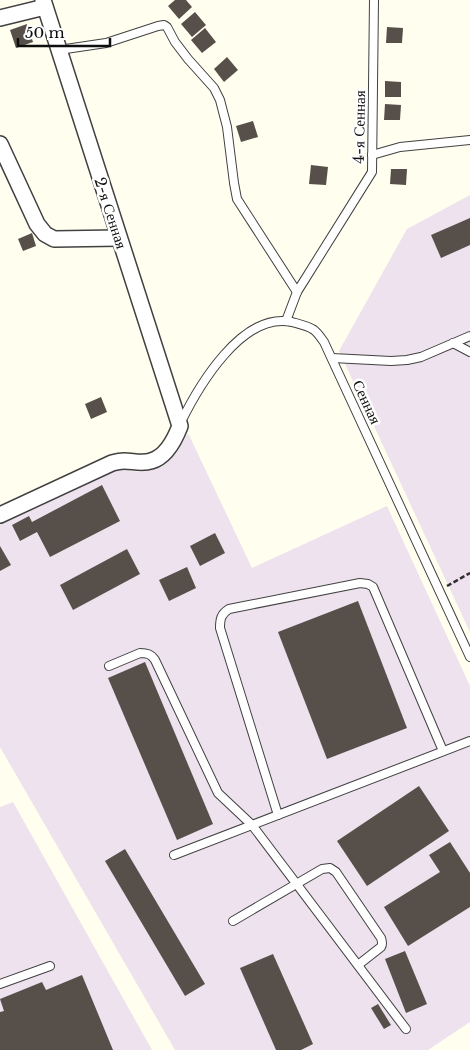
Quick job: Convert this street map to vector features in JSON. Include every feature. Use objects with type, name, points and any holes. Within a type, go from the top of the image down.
[{"type":"street","points":[[0,18],[44,3]]},
{"type":"street","name":"2-я Сенная","points":[[44,3],[180,426]]},
{"type":"street","points":[[0,144],[37,224],[45,234],[54,239],[119,238]]},
{"type":"street","points":[[0,516],[112,463],[123,461],[147,462],[160,457],[176,436],[180,426]]},
{"type":"lane","name":"4-я Сенная","points":[[286,321],[297,292],[372,172],[374,0]]},
{"type":"lane","points":[[59,50],[106,43],[158,26],[164,25],[168,27],[175,42],[214,88],[220,100],[227,127],[237,199],[297,292]]},
{"type":"lane","points":[[372,155],[400,147],[470,140]]},
{"type":"lane","name":"Сенная","points":[[180,426],[207,376],[230,348],[254,329],[268,323],[286,321],[314,330],[324,342],[332,358],[470,657]]},
{"type":"lane","points":[[332,358],[407,360],[422,357],[470,336]]},
{"type":"lane","points":[[453,344],[470,352]]},
{"type":"lane","points":[[278,815],[220,628],[222,613],[230,609],[360,583],[368,584],[375,590],[443,751]]},
{"type":"lane","points":[[109,666],[140,654],[145,653],[152,656],[218,793],[252,825],[406,1029]]},
{"type":"lane","points":[[174,855],[470,741]]},
{"type":"lane","points":[[234,921],[297,884],[326,868],[330,868],[336,872],[382,941],[382,945],[358,965]]},
{"type":"lane","points":[[0,984],[50,966]]},
{"type":"path","points":[[439,590],[470,573]]},
{"type":"shaded area","points":[[470,195],[470,632],[339,351],[407,229]]},
{"type":"shaded area","points":[[188,433],[252,568],[387,506],[470,686],[470,1022],[428,1050],[175,1050],[0,747],[0,524],[115,469],[141,472],[164,465],[177,452]]},
{"type":"shaded area","points":[[13,802],[152,1050],[0,1050],[0,807]]},
{"type":"building","points":[[175,0],[186,0],[192,7],[179,19],[168,6]]},
{"type":"building","points":[[195,12],[206,25],[192,37],[181,24]]},
{"type":"building","points":[[27,24],[33,42],[16,48],[10,30]]},
{"type":"building","points":[[387,27],[403,28],[402,43],[386,43]]},
{"type":"building","points":[[205,28],[216,42],[202,53],[191,40]]},
{"type":"building","points":[[227,57],[238,70],[224,82],[214,69]]},
{"type":"building","points":[[385,81],[401,82],[401,97],[385,97]]},
{"type":"building","points":[[385,104],[401,105],[400,120],[384,120]]},
{"type":"building","points":[[253,121],[258,137],[241,142],[236,126]]},
{"type":"building","points":[[311,165],[328,167],[326,185],[309,184]]},
{"type":"building","points":[[391,169],[407,169],[406,185],[390,184]]},
{"type":"building","points":[[470,218],[470,245],[441,258],[431,235]]},
{"type":"building","points":[[32,233],[36,246],[23,251],[18,239]]},
{"type":"building","points":[[101,397],[107,412],[91,419],[85,404]]},
{"type":"building","points":[[102,485],[120,521],[50,557],[37,532],[20,541],[12,525],[29,516],[32,522]]},
{"type":"building","points":[[215,533],[225,553],[200,566],[190,546]]},
{"type":"building","points":[[0,546],[11,565],[0,571]]},
{"type":"building","points":[[127,549],[140,574],[73,610],[60,585]]},
{"type":"building","points":[[187,567],[196,588],[169,601],[159,580]]},
{"type":"building","points":[[358,601],[407,728],[327,759],[278,632]]},
{"type":"building","points":[[145,662],[213,824],[177,840],[108,678]]},
{"type":"building","points":[[419,786],[449,831],[367,886],[337,841]]},
{"type":"building","points":[[450,842],[470,873],[470,907],[408,946],[384,907],[440,872],[429,855]]},
{"type":"building","points":[[125,849],[205,984],[185,996],[105,861]]},
{"type":"building","points":[[405,951],[427,1004],[406,1013],[385,959]]},
{"type":"building","points":[[273,954],[313,1044],[301,1050],[276,1050],[240,968]]},
{"type":"building","points":[[82,975],[113,1050],[0,1050],[0,1012],[4,1011],[0,999],[42,982],[46,990]]},
{"type":"building","points":[[378,1004],[391,1025],[384,1029],[371,1008]]}]
